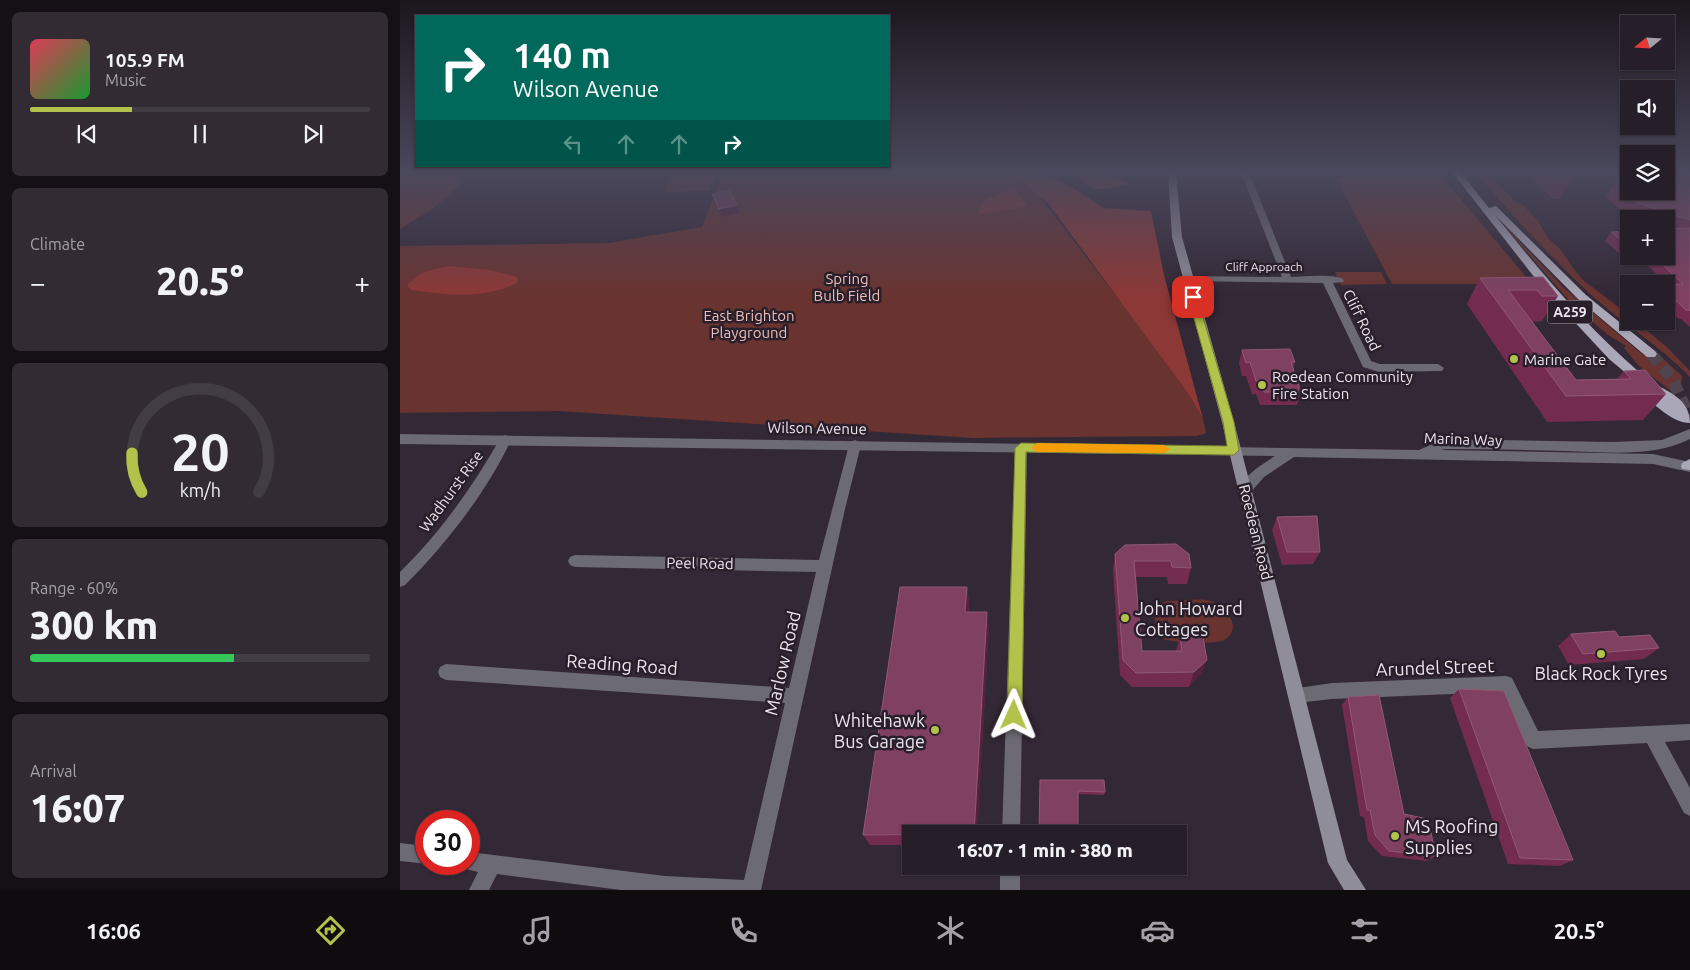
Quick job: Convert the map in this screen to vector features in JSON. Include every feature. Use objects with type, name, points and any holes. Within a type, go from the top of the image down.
[{"type":"main road","name":"Roedean Road","points":[[1175,214],[1177,237],[1228,422],[1338,863],[1353,889]]},
{"type":"main road","name":"A259","points":[[1481,214],[1502,232]]},
{"type":"main road","name":"A259","points":[[1489,214],[1502,232],[1546,285],[1583,326],[1646,385],[1646,391],[1670,411],[1688,419]]},
{"type":"main road","points":[[1499,214],[1582,297],[1651,354]]},
{"type":"street","points":[[1261,214],[1287,278]]},
{"type":"street","name":"Cliff Approach","points":[[1188,279],[1287,278],[1339,280]]},
{"type":"street","name":"Cliff Road","points":[[1326,279],[1367,364],[1379,368],[1438,368]]},
{"type":"street","points":[[1418,453],[1444,444],[1612,447],[1662,445],[1674,442],[1690,434]]},
{"type":"street","name":"Wilson Avenue","points":[[400,438],[1234,450]]},
{"type":"street","name":"Wadhurst Rise","points":[[400,581],[425,555],[462,508],[499,453],[505,440]]},
{"type":"street","name":"Marlow Road","points":[[751,890],[825,566],[855,446]]},
{"type":"street","points":[[1011,825],[1021,448]]},
{"type":"street","name":"Marina Way","points":[[1234,450],[1653,459],[1689,465]]},
{"type":"street","points":[[1245,489],[1258,473],[1290,452]]},
{"type":"street","name":"Peel Road","points":[[575,561],[825,566]]},
{"type":"street","name":"Reading Road","points":[[446,672],[795,696]]},
{"type":"street","name":"Arundel Street","points":[[1297,695],[1332,691],[1506,684],[1533,740],[1690,732]]},
{"type":"street","points":[[1652,734],[1690,807]]},
{"type":"street","points":[[400,852],[415,854]]},
{"type":"street","points":[[480,862],[665,886],[743,890]]},
{"type":"street","points":[[479,890],[492,864]]},
{"type":"street","points":[[1010,875],[1010,890]]},
{"type":"green space","points":[[400,214],[425,214],[400,229]]},
{"type":"green space","points":[[707,214],[1053,214],[1121,302],[1189,395],[1203,419],[1206,433],[1197,436],[973,438],[558,411],[400,413],[400,246],[609,243],[702,227]]},
{"type":"green space","points":[[1355,214],[1473,214],[1532,284],[1392,284]]},
{"type":"green space","points":[[1512,214],[1531,214],[1549,239],[1560,249],[1583,280],[1620,308],[1620,319],[1590,294]]},
{"type":"green space","points":[[1499,220],[1563,287],[1643,355],[1657,353],[1682,376],[1681,385],[1672,392],[1639,366],[1624,348],[1626,346],[1608,335],[1572,304]]},
{"type":"green space","points":[[1335,272],[1381,272],[1387,284],[1341,285]]},
{"type":"green space","points":[[1634,330],[1646,330],[1667,347],[1690,371],[1690,377]]},
{"type":"green space","points":[[1203,600],[1214,602],[1224,608],[1231,618],[1233,629],[1231,634],[1221,641],[1206,643],[1164,639],[1158,632],[1155,609],[1157,605],[1167,601]]},
{"type":"shaded area","points":[[1056,214],[1152,214],[1164,275],[1203,419],[1189,395]]},
{"type":"shaded area","points":[[450,266],[491,270],[517,277],[518,282],[493,292],[466,295],[412,290],[407,286],[421,274]]},
{"type":"building","points":[[1675,214],[1690,214],[1690,220],[1675,215]]},
{"type":"building","points":[[1690,228],[1690,311],[1686,310],[1675,300],[1675,284],[1683,284],[1663,265],[1675,265],[1675,229]]},
{"type":"building","points":[[1611,232],[1620,232],[1620,240]]},
{"type":"building","points":[[1543,277],[1558,296],[1542,296],[1537,290],[1508,290],[1576,380],[1631,379],[1624,371],[1645,370],[1666,394],[1566,396],[1480,278]]},
{"type":"building","points":[[1290,349],[1295,362],[1291,362],[1301,392],[1264,392],[1260,381],[1256,381],[1250,362],[1246,363],[1242,350]]},
{"type":"building","points":[[1317,516],[1320,552],[1287,552],[1277,517]]},
{"type":"building","points":[[1176,544],[1189,554],[1191,568],[1172,567],[1171,561],[1134,561],[1142,651],[1182,651],[1180,637],[1203,637],[1207,660],[1194,672],[1136,673],[1123,660],[1115,554],[1125,545]]},
{"type":"building","name":"Whitehawk Bus Garage","points":[[900,587],[967,587],[965,612],[987,612],[975,825],[902,825],[902,835],[863,835]]},
{"type":"building","points":[[1615,631],[1619,637],[1650,635],[1659,648],[1583,654],[1571,634]]},
{"type":"building","points":[[1459,689],[1504,691],[1573,860],[1520,858]]},
{"type":"building","points":[[1379,695],[1404,814],[1428,819],[1436,856],[1389,851],[1375,835],[1370,810],[1367,810],[1348,697]]},
{"type":"building","points":[[1040,780],[1104,780],[1105,792],[1078,791],[1078,825],[1039,825]]},
{"type":"tunnel","points":[[1651,354],[1672,378],[1690,418]]},
{"type":"slow traffic","points":[[1037,448],[1164,449]]},
{"type":"place","name":"Marine Gate","points":[[1514,359]]},
{"type":"place","name":"Roedean Community Fire Station","points":[[1262,385]]},
{"type":"place","name":"John Howard Cottages","points":[[1125,618]]},
{"type":"place","name":"Black Rock Tyres","points":[[1601,654]]},
{"type":"place","name":"Whitehawk Bus Garage","points":[[935,730]]},
{"type":"place","name":"MS Roofing Supplies","points":[[1395,836]]},
{"type":"route","points":[[1014,715],[1021,448],[1234,450],[1193,297]]},
{"type":"park label","name":"Spring Bulb Field","points":[[847,286]]},
{"type":"park label","name":"East Brighton Playground","points":[[749,324]]}]
